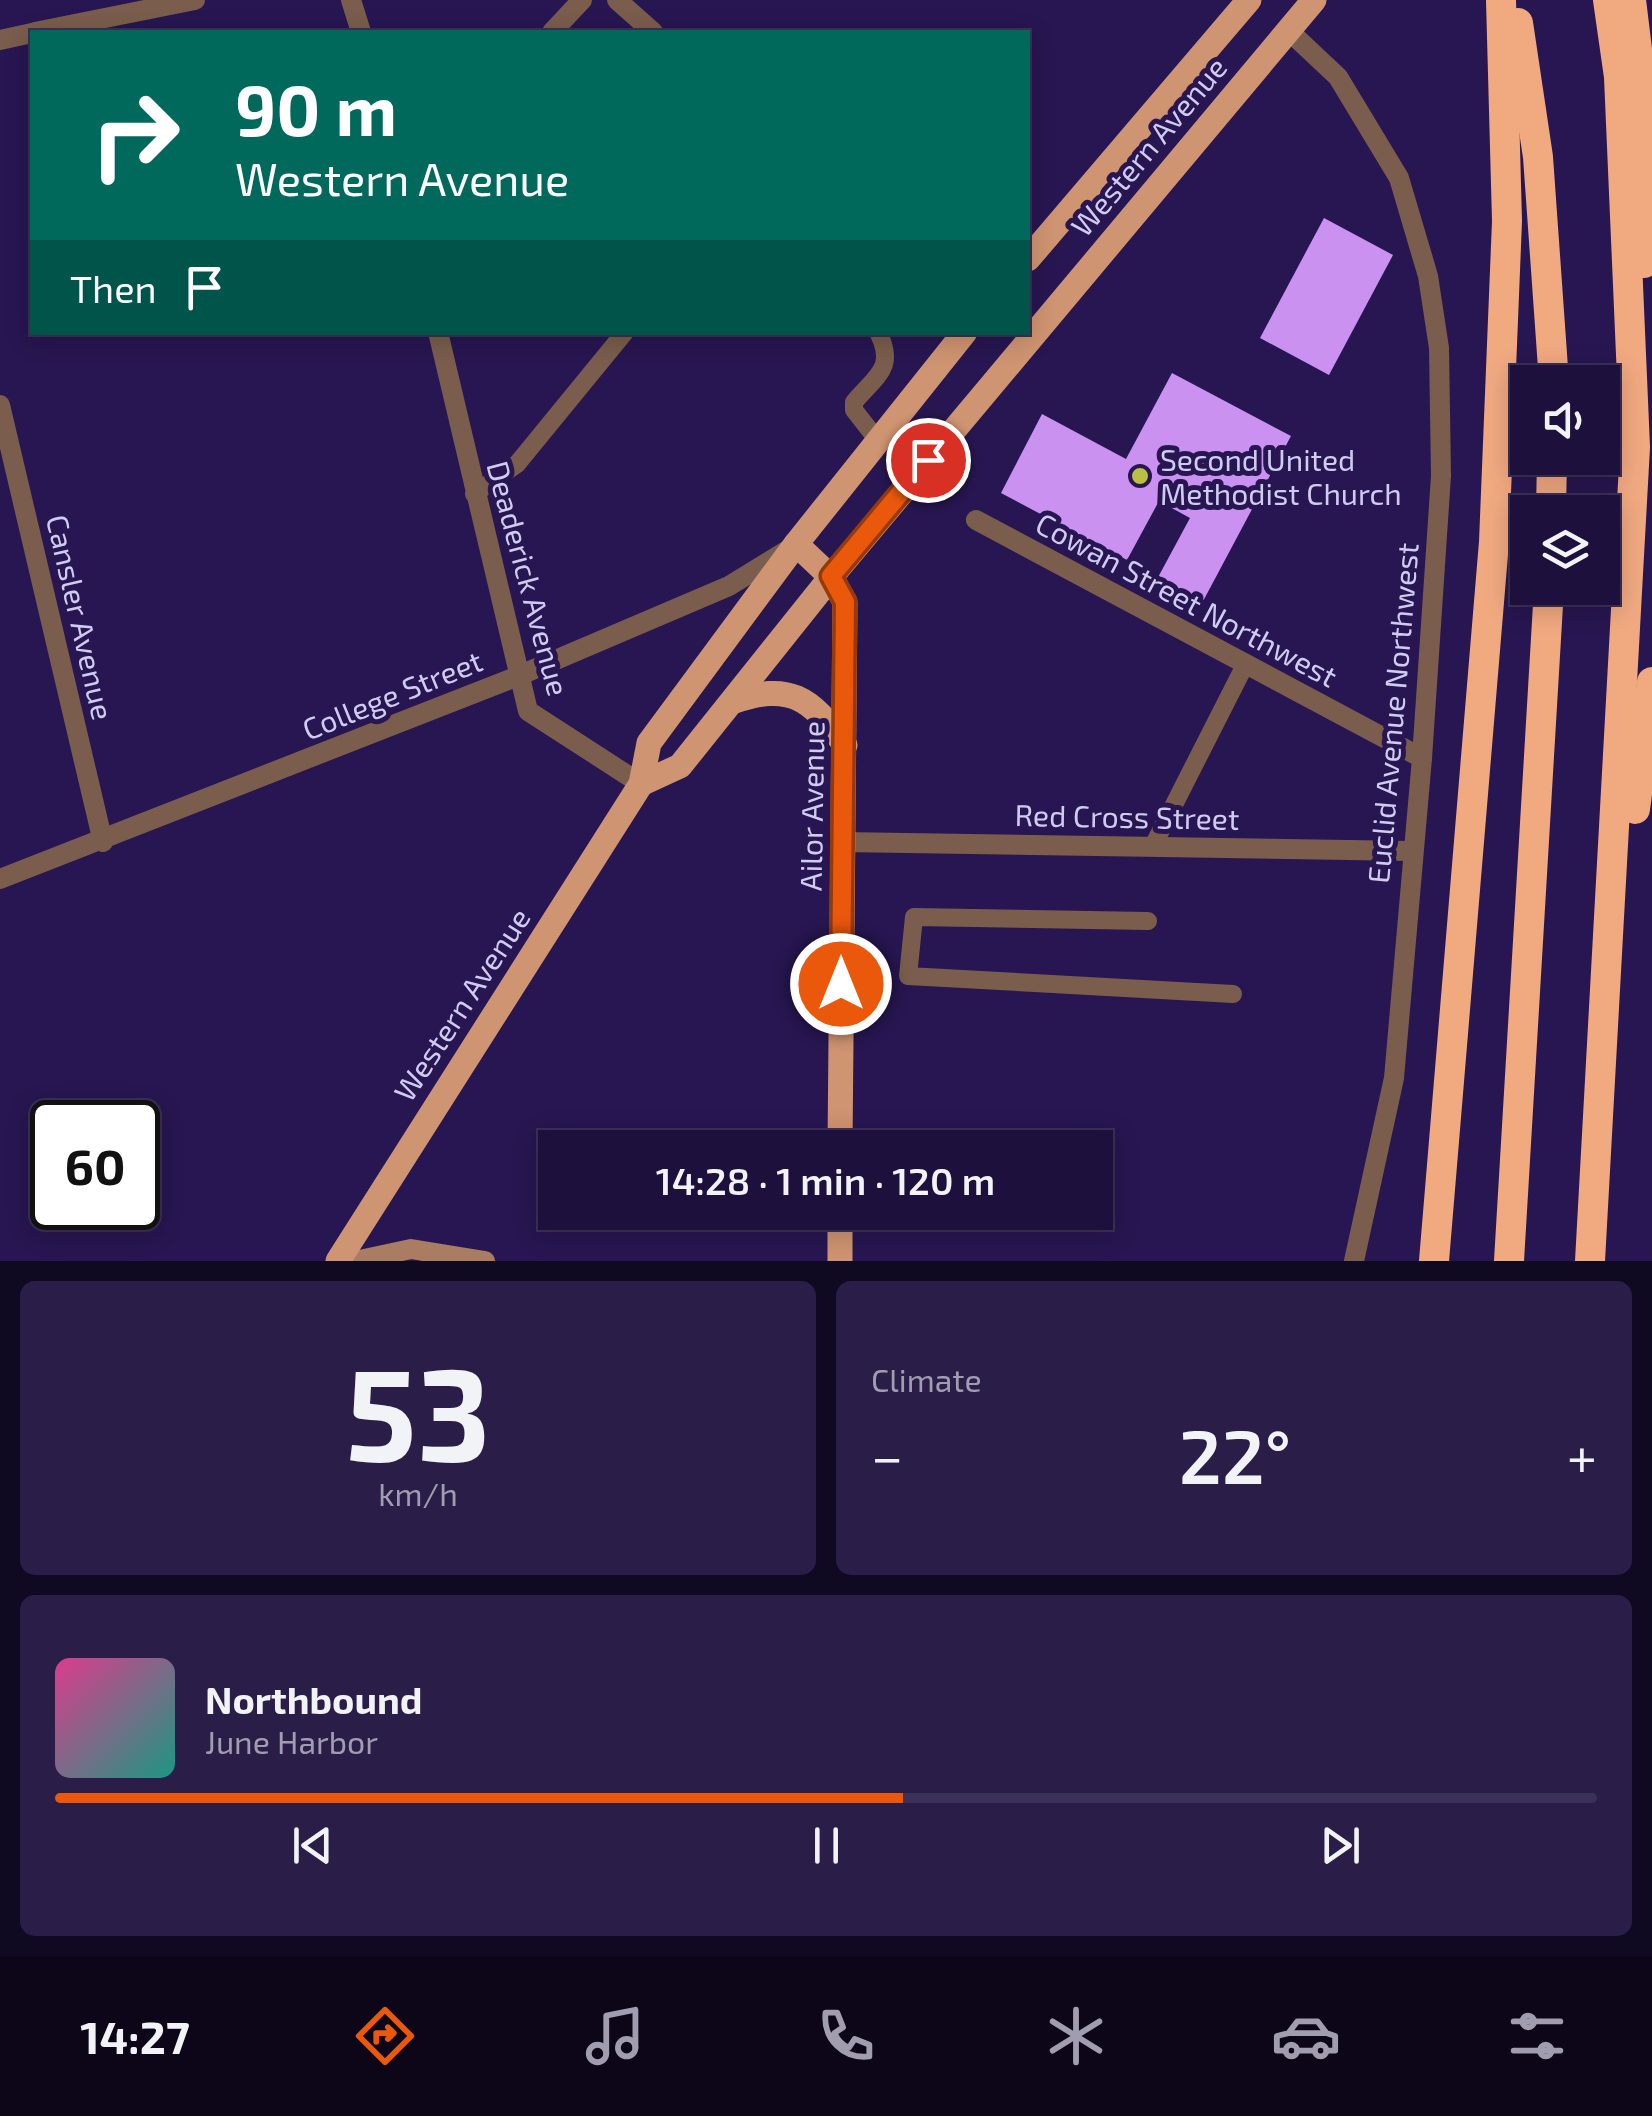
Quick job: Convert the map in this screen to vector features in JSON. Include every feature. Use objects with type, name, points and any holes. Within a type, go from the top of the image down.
[{"type":"highway","points":[[1434,1261],[1494,542],[1507,221],[1502,0]]},
{"type":"highway","points":[[1515,0],[1538,157],[1553,365]]},
{"type":"highway","points":[[1608,0],[1619,77],[1634,390]]},
{"type":"highway","points":[[1590,1261],[1620,758],[1634,390],[1648,216],[1646,124],[1631,0]]},
{"type":"highway","points":[[1509,1261],[1548,605]]},
{"type":"highway","points":[[1600,1060],[1652,682]]},
{"type":"main road","name":"Western Avenue","points":[[1030,257],[1250,0]]},
{"type":"main road","name":"Western Avenue","points":[[641,784],[680,766],[831,576],[1314,0]]},
{"type":"main road","name":"Western Avenue","points":[[338,1261],[641,784],[649,743],[796,544],[963,335]]},
{"type":"main road","points":[[796,544],[831,576]]},
{"type":"main road","name":"Ailor Avenue","points":[[831,576],[845,602],[840,1130]]},
{"type":"main road","points":[[732,702],[767,690],[790,694],[817,708],[845,745]]},
{"type":"main road","points":[[840,1230],[840,1261]]},
{"type":"main road","points":[[355,1261],[411,1249],[485,1261]]},
{"type":"street","points":[[49,30],[194,0]]},
{"type":"street","points":[[351,0],[359,30]]},
{"type":"street","points":[[554,30],[582,0]]},
{"type":"street","points":[[618,0],[651,30]]},
{"type":"street","name":"Euclid Avenue Northwest","points":[[1288,30],[1338,77],[1377,134],[1414,219],[1439,348],[1440,476],[1422,758],[1394,1078],[1354,1261]]},
{"type":"street","points":[[0,40],[30,34]]},
{"type":"street","name":"Deaderick Avenue","points":[[439,335],[528,712],[641,784]]},
{"type":"street","name":"Cansler Avenue","points":[[0,404],[103,842]]},
{"type":"street","name":"Cowan Street Northwest","points":[[976,520],[1422,758]]},
{"type":"street","name":"College Street","points":[[0,879],[103,842],[518,676],[729,586],[796,544]]},
{"type":"street","name":"Red Cross Street","points":[[842,842],[1412,850]]},
{"type":"lane","points":[[474,494],[517,464],[622,335]]},
{"type":"lane","points":[[879,442],[854,410],[854,402],[886,364],[888,352],[880,335]]},
{"type":"lane","points":[[1152,846],[1245,665]]},
{"type":"lane","points":[[1148,921],[914,916],[908,976],[1233,994]]},
{"type":"building","points":[[1324,218],[1393,255],[1329,375],[1260,338]]},
{"type":"building","name":"Second United Methodist Church","points":[[1172,373],[1291,436],[1201,605],[1156,581],[1190,518],[1159,501],[1127,560],[1001,493],[1042,414],[1126,459]]},
{"type":"place","name":"Second United Methodist Church","points":[[1140,476]]},
{"type":"route","points":[[841,984],[845,602],[831,576],[928,460]]}]
